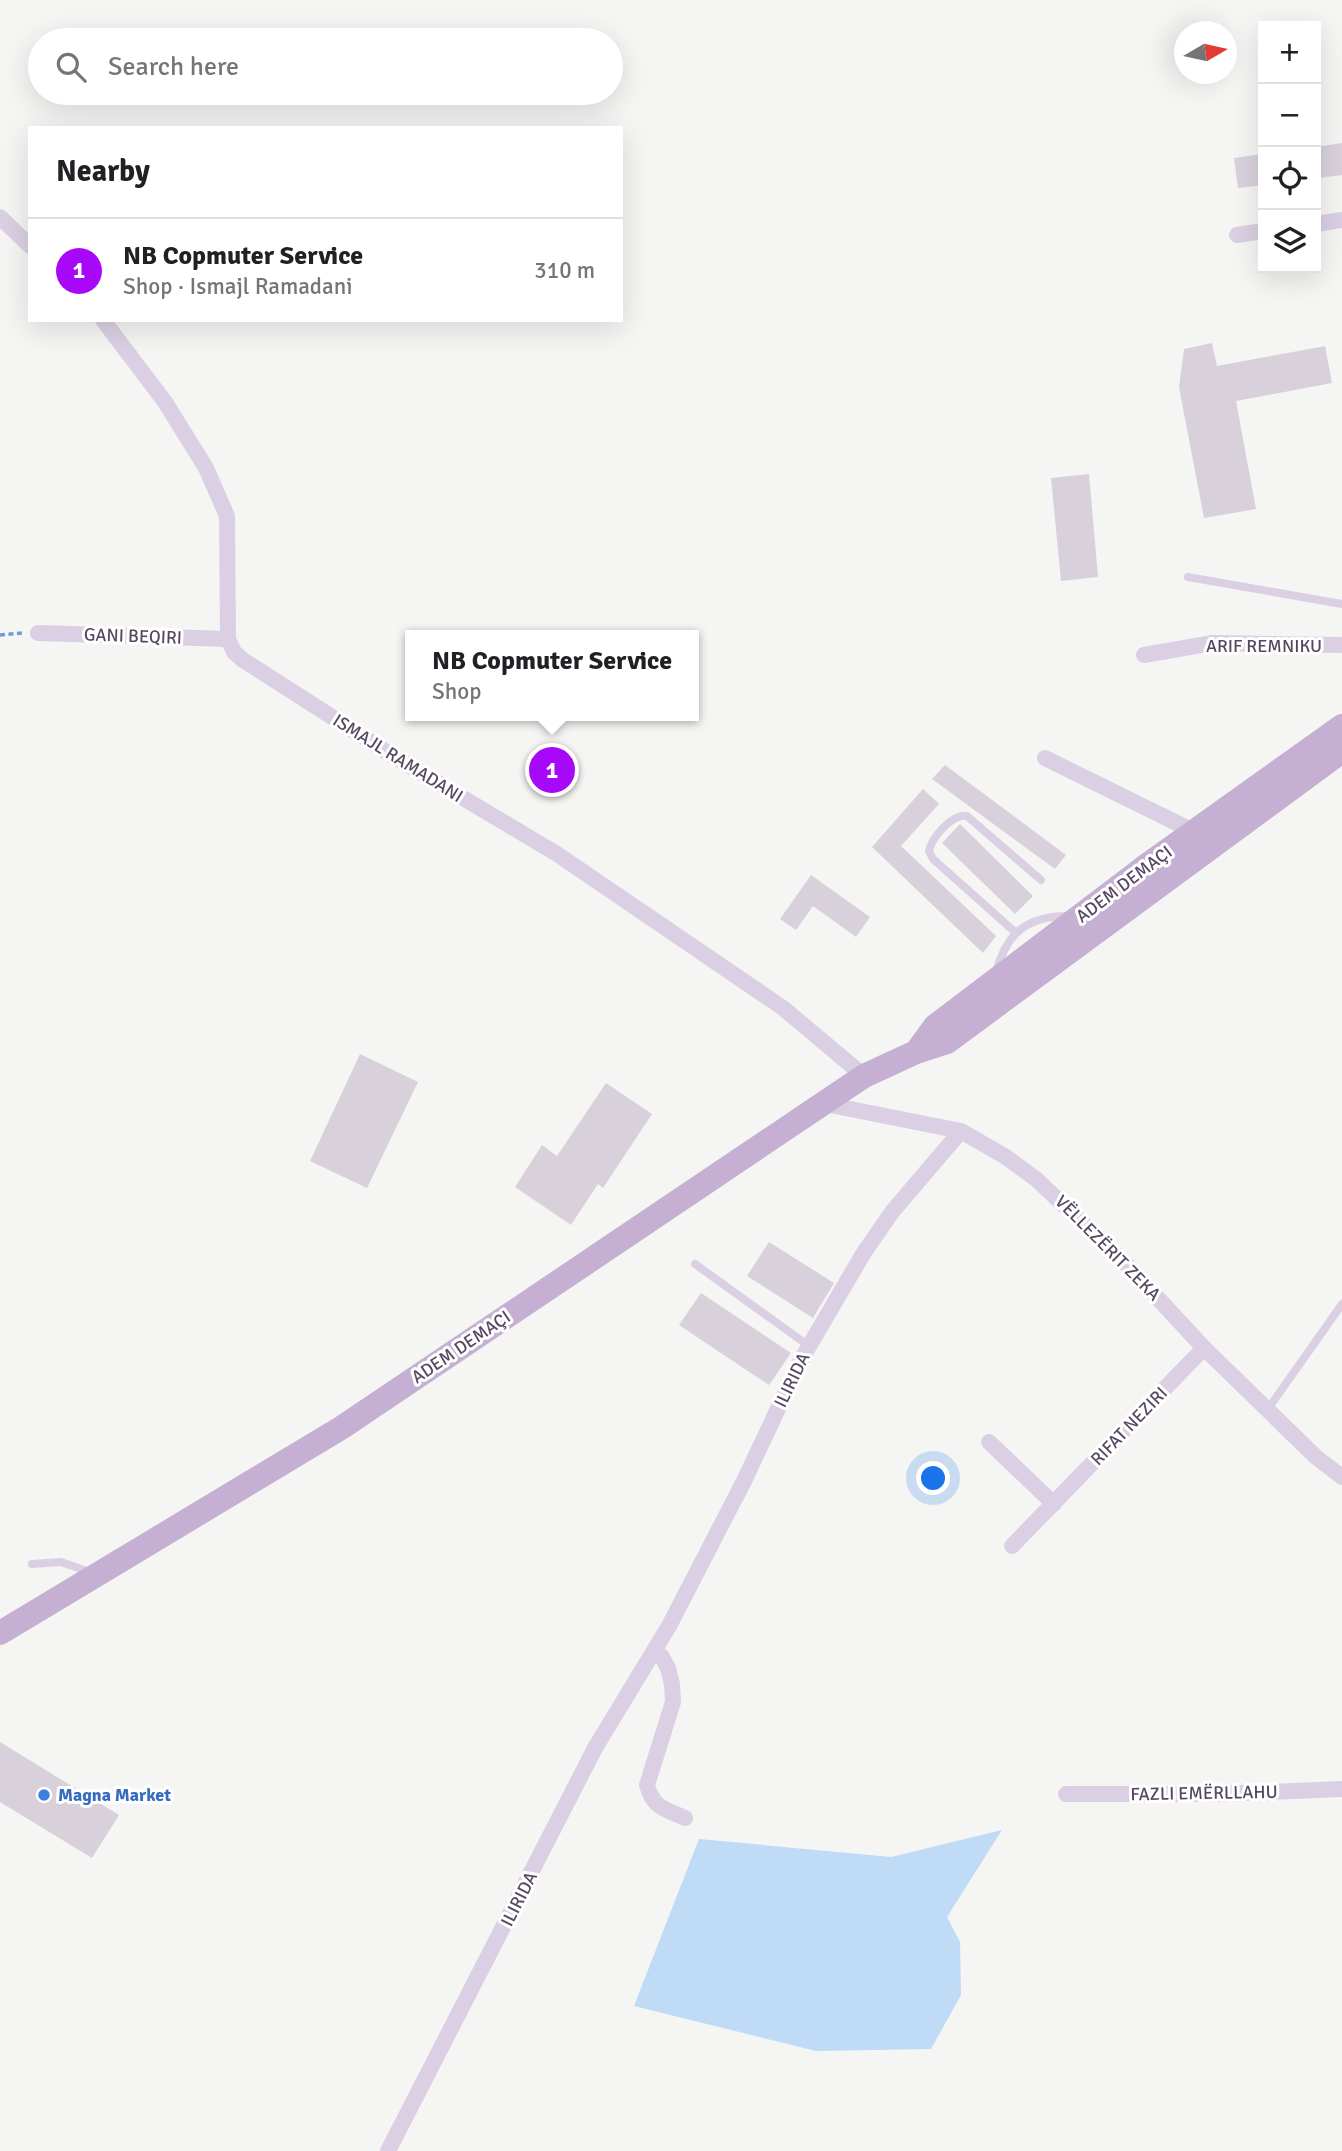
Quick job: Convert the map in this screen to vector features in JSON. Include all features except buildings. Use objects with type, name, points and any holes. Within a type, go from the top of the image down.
[{"type":"main road","name":"ADEM DEMAÇI","points":[[916,1052],[934,1026],[1342,726]]},
{"type":"main road","name":"ADEM DEMAÇI","points":[[0,1633],[341,1428],[864,1076],[916,1052],[947,1042],[1342,751]]},
{"type":"street","points":[[0,217],[28,244]]},
{"type":"street","points":[[1321,223],[1342,220]]},
{"type":"street","points":[[1237,235],[1258,233]]},
{"type":"street","points":[[105,322],[165,402],[206,468],[227,516],[228,639]]},
{"type":"street","name":"GANI BEQIRI","points":[[38,633],[228,639]]},
{"type":"street","name":"ISMAJL RAMADANI","points":[[228,639],[234,652],[243,660],[396,758],[557,854],[771,1000],[864,1076]]},
{"type":"street","name":"ARIF REMNIKU","points":[[1144,655],[1213,643],[1342,645]]},
{"type":"street","points":[[1045,758],[1195,832]]},
{"type":"street","name":"VËLLEZËRIT ZEKA","points":[[825,1104],[961,1131],[1006,1157],[1063,1203],[1127,1265],[1204,1348],[1316,1457],[1342,1477]]},
{"type":"street","name":"ILIRIDA","points":[[388,2151],[594,1748],[655,1650],[744,1481],[809,1346],[863,1254],[892,1212],[961,1131]]},
{"type":"street","name":"RIFAT NEZIRI","points":[[1012,1546],[1204,1348]]},
{"type":"street","points":[[989,1442],[1054,1504]]},
{"type":"street","points":[[655,1650],[668,1668],[673,1702],[647,1785],[650,1799],[685,1818]]},
{"type":"street","name":"FAZLI EMËRLLAHU","points":[[1066,1794],[1220,1794],[1342,1789]]},
{"type":"lane","points":[[1188,577],[1342,604]]},
{"type":"lane","points":[[1015,932],[933,859],[929,851],[931,844],[954,818],[967,816],[1041,880]]},
{"type":"lane","points":[[994,982],[1003,950],[1015,932],[1038,919],[1082,916]]},
{"type":"lane","points":[[695,1264],[809,1346]]},
{"type":"lane","points":[[1268,1409],[1342,1304]]},
{"type":"lane","points":[[32,1564],[61,1562],[100,1575]]},
{"type":"path","points":[[0,635],[38,633]]},
{"type":"shaded area","points":[[1002,1830],[947,1917],[960,1942],[961,1995],[931,2049],[816,2051],[634,2006],[699,1839],[891,1857]]},
{"type":"place","name":"NB Copmuter Service","points":[[552,770]]},
{"type":"place","name":"Magna Market","points":[[44,1795]]}]
